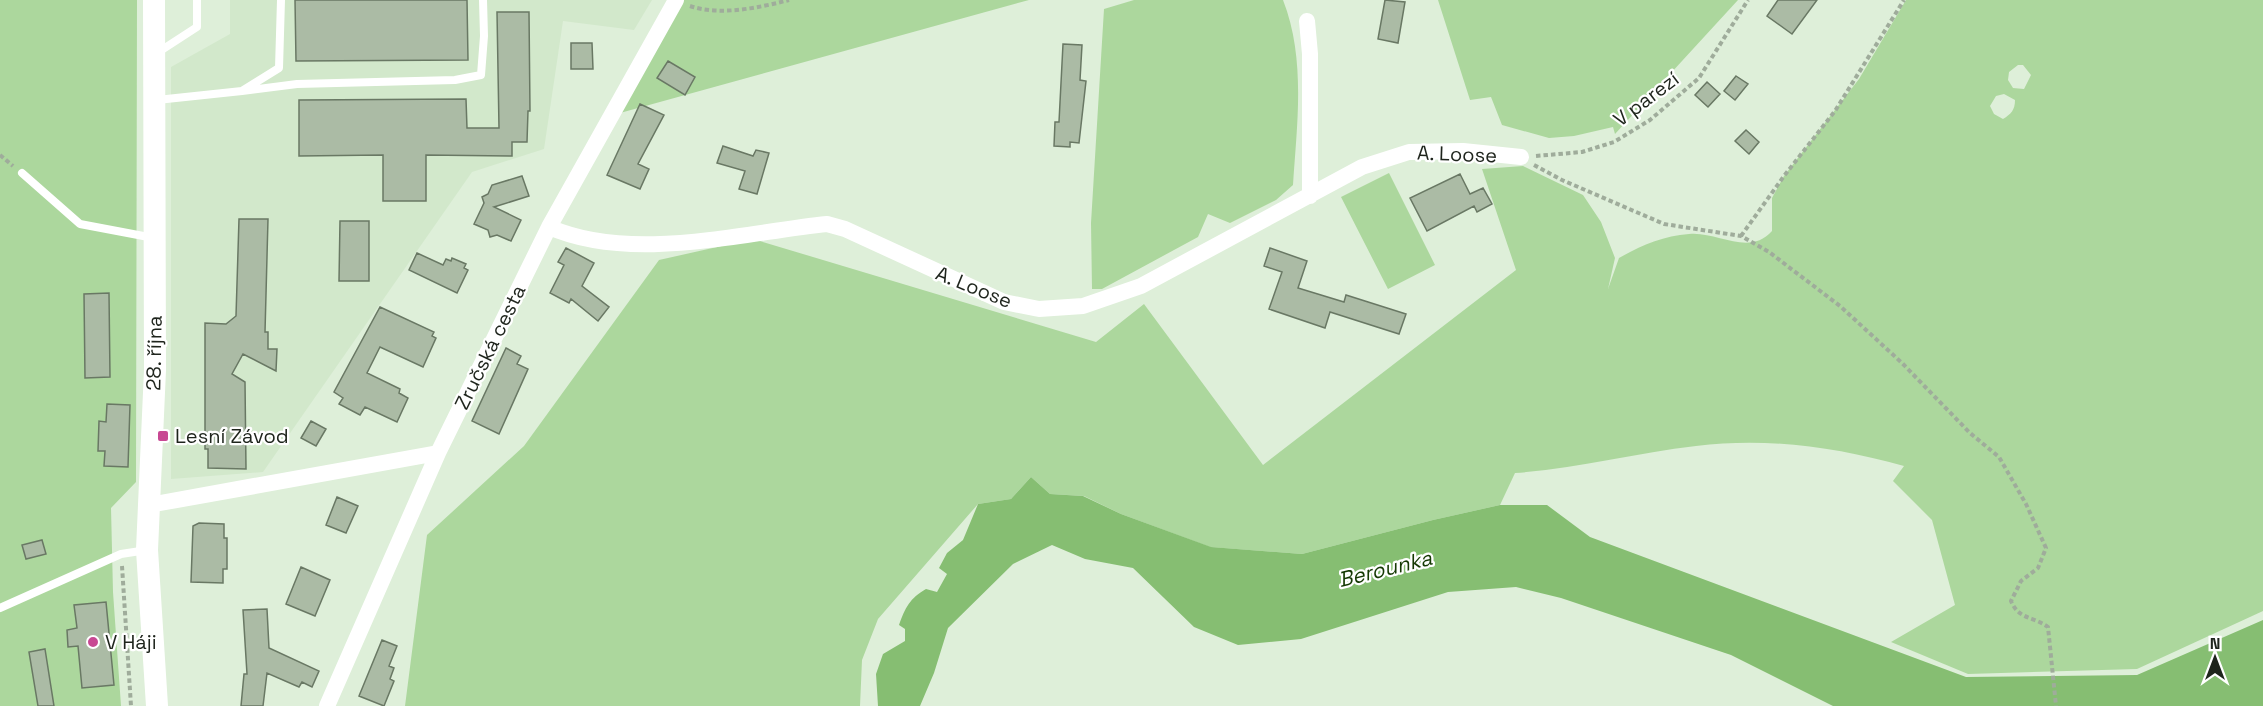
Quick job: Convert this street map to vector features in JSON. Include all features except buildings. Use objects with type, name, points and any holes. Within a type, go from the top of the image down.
[{"type":"main road","name":"28. října","points":[[154,0],[155,370],[147,550],[157,706]]},
{"type":"street","name":"Zručská cesta","points":[[327,706],[438,453],[549,227],[675,1]]},
{"type":"street","points":[[1307,21],[1310,54],[1310,196]]},
{"type":"street","name":"A. Loose","points":[[549,227],[564,234],[629,244],[671,243],[827,224],[845,228],[1004,302],[1039,309],[1083,306],[1141,286],[1362,167],[1409,152],[1462,151],[1521,157]]},
{"type":"street","points":[[149,505],[438,453]]},
{"type":"lane","points":[[154,54],[197,27],[197,0]]},
{"type":"lane","points":[[242,91],[279,68],[281,0]]},
{"type":"lane","points":[[154,100],[297,84],[455,80],[481,75],[484,36],[483,0]]},
{"type":"lane","points":[[22,173],[80,224],[155,238]]},
{"type":"lane","points":[[0,608],[121,554],[147,550]]},
{"type":"path","points":[[675,1],[705,12],[765,6],[789,0]]},
{"type":"path","name":"V parezí","points":[[1521,157],[1582,152],[1614,142],[1650,120],[1699,78],[1748,0]]},
{"type":"path","points":[[1741,236],[1835,111],[1904,0]]},
{"type":"path","points":[[1521,157],[1562,180],[1665,224],[1741,236],[1769,252],[1839,306],[1902,363],[1970,433],[1999,458],[2026,504],[2046,548],[2038,568],[2021,581],[2011,601],[2016,613],[2039,621],[2048,627],[2056,706]]},
{"type":"path","points":[[121,554],[132,706]]},
{"type":"shaded area","points":[[0,0],[137,0],[136,482],[111,508],[113,592],[121,706],[0,706]]},
{"type":"shaded area","points":[[230,0],[652,0],[634,30],[563,21],[544,149],[472,172],[263,472],[171,479],[171,67],[230,34]]},
{"type":"shaded area","points":[[683,0],[1029,0],[620,113]]},
{"type":"shaded area","points":[[1134,0],[1283,0],[1295,45],[1297,68],[1298,115],[1293,185],[1276,200],[1230,223],[1208,214],[1198,237],[1102,289],[1092,289],[1091,223],[1104,9]]},
{"type":"shaded area","points":[[1438,0],[1738,0],[1615,134],[1613,127],[1574,136],[1549,138],[1502,125],[1491,97],[1470,100]]},
{"type":"shaded area","points":[[1906,0],[2263,0],[2263,611],[2137,669],[1968,674],[1891,642],[1955,605],[1932,520],[1893,481],[1904,466],[1827,449],[1775,443],[1722,443],[1696,446],[1515,473],[1500,505],[1302,554],[1210,547],[1121,514],[1084,496],[1050,494],[1031,477],[1011,499],[978,504],[878,619],[862,660],[860,706],[405,706],[427,535],[524,446],[659,260],[753,239],[1096,342],[1144,304],[1263,465],[1516,270],[1482,169],[1523,166],[1583,195],[1601,222],[1615,258],[1608,289],[1619,258],[1653,242],[1670,237],[1700,234],[1743,243],[1763,238],[1772,231],[1772,198],[1784,176],[1859,79]],"holes":[[[2018,65],[2023,65],[2031,75],[2024,89],[2013,88],[2008,80],[2009,72]],[[2004,94],[2015,100],[2012,111],[2003,119],[1994,114],[1990,106],[1996,96]]]},
{"type":"shaded area","points":[[1389,173],[1435,265],[1388,289],[1341,197]]},
{"type":"water","name":"Berounka","points":[[1031,477],[1050,494],[1083,496],[1121,514],[1211,547],[1302,554],[1500,505],[1547,505],[1590,537],[1966,677],[2137,675],[2263,620],[2263,706],[1833,706],[1731,655],[1561,598],[1516,587],[1448,592],[1301,639],[1238,645],[1194,627],[1133,568],[1085,559],[1052,545],[1013,564],[948,628],[934,673],[920,706],[878,706],[876,674],[883,654],[905,641],[905,629],[899,625],[909,604],[926,589],[937,592],[947,574],[939,568],[947,553],[963,540],[978,504],[1011,499]]},
{"type":"place","name":"Lesní Závod","points":[[163,436]]},
{"type":"place","name":"V Háji","points":[[93,642]]}]
